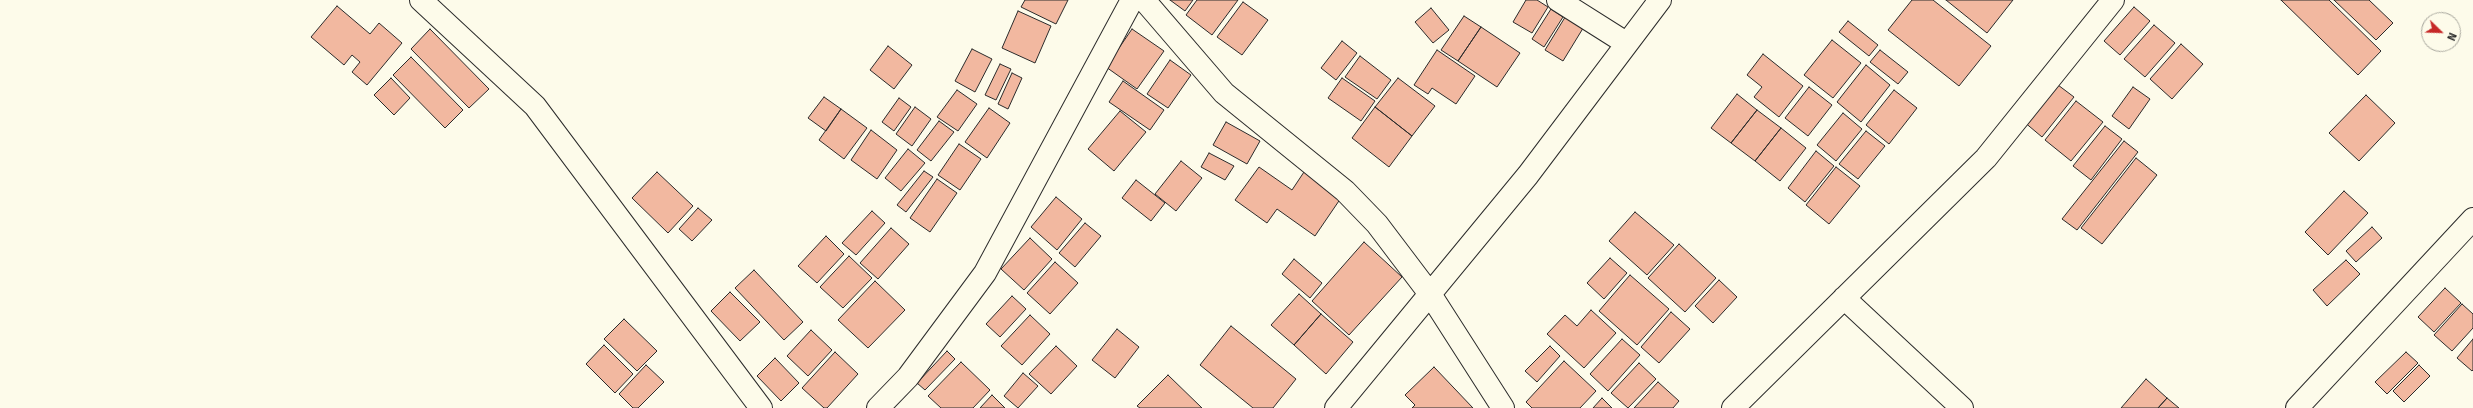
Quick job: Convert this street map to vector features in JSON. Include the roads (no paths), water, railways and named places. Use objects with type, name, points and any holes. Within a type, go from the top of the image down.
[{"type":"street","points":[[421,0],[535,106],[762,408]]},
{"type":"street","points":[[878,408],[908,378],[985,273],[1132,0]]},
{"type":"street","points":[[1144,0],[1224,93],[1345,191],[1377,224],[1430,294],[1503,408]]},
{"type":"street","points":[[1558,0],[1626,43]]},
{"type":"street","points":[[1336,408],[1528,175],[1626,43],[1660,0]]},
{"type":"street","points":[[1733,408],[1986,158],[2113,0]]},
{"type":"street","points":[[2297,408],[2473,219]]},
{"type":"street","points":[[1844,298],[1962,408]]}]
